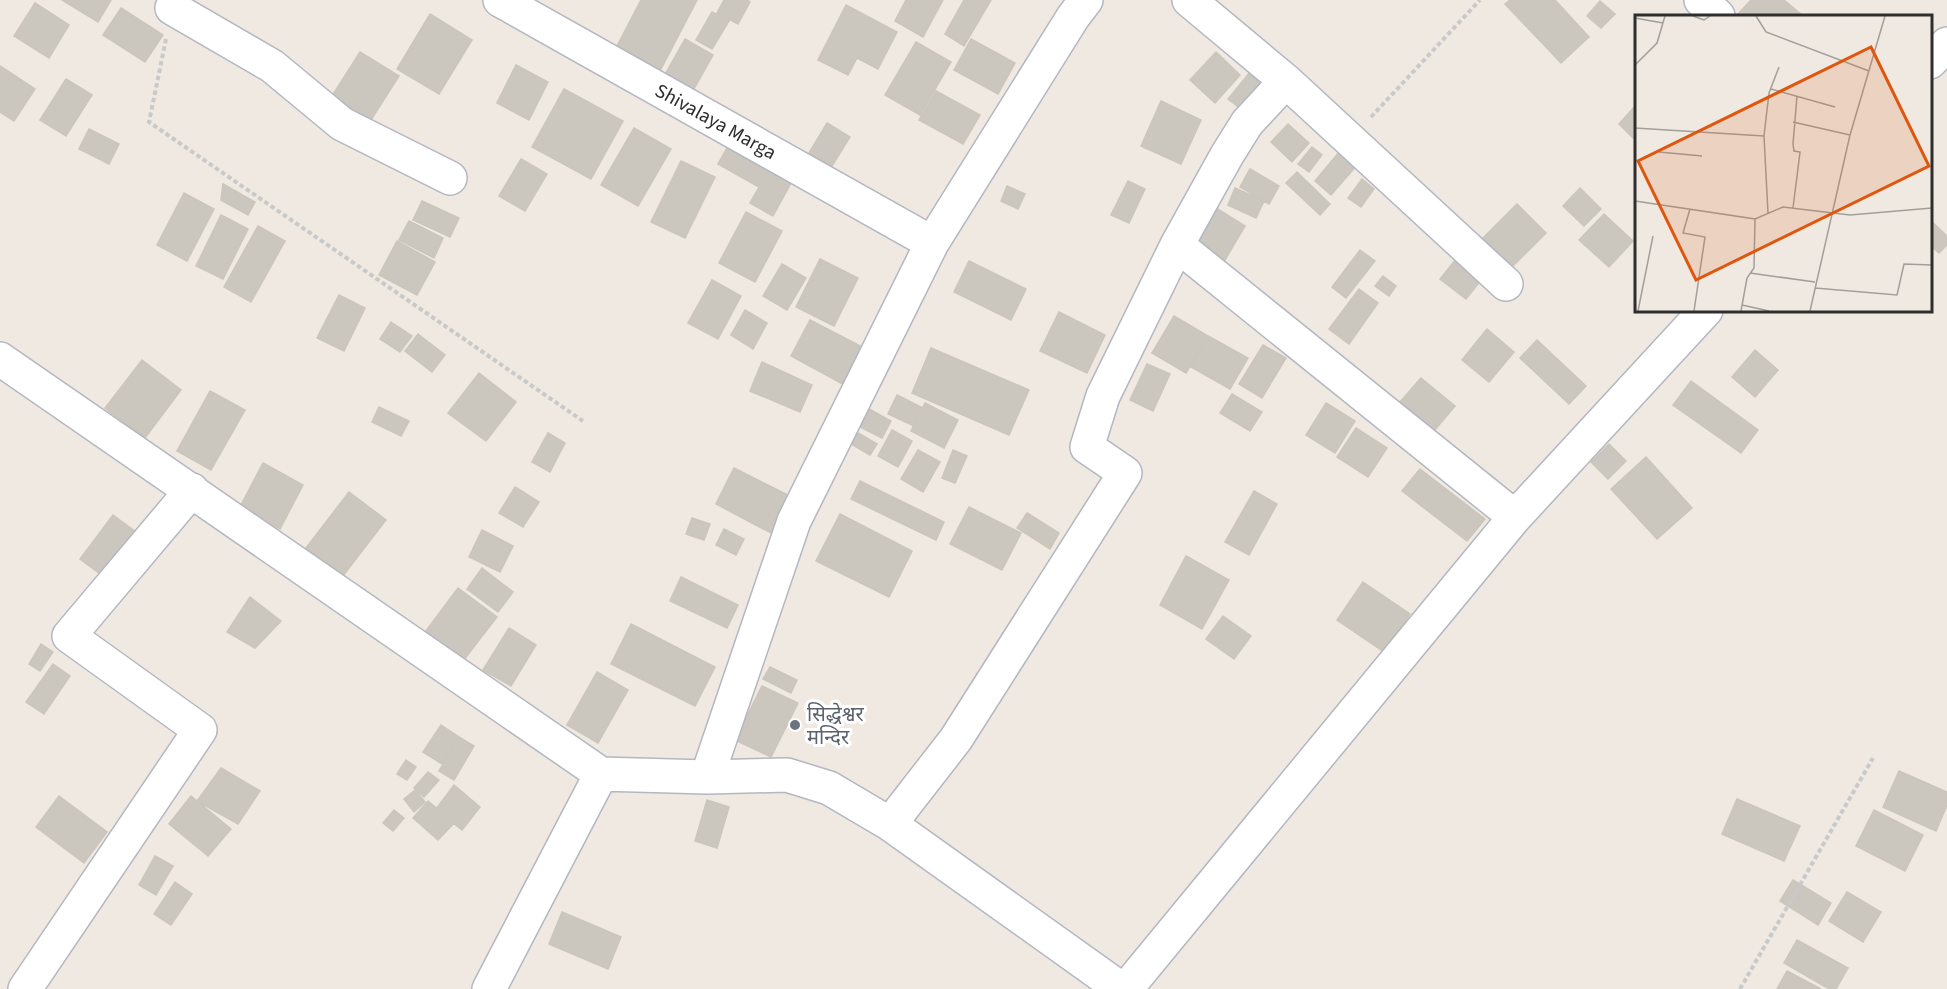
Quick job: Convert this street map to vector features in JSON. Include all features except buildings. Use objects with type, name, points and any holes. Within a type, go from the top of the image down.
[{"type":"street","name":"Shivalaya Marga","points":[[500,0],[932,243]]},
{"type":"street","points":[[707,777],[794,521],[932,243],[1073,17],[1086,0]]},
{"type":"street","points":[[1189,0],[1286,81],[1506,284]]},
{"type":"street","points":[[1701,0],[1717,15]]},
{"type":"street","points":[[172,8],[272,66],[342,124],[450,178]]},
{"type":"street","points":[[1932,61],[1947,44]]},
{"type":"street","points":[[1932,65],[1947,77]]},
{"type":"street","points":[[890,824],[956,739],[1125,473],[1087,447],[1102,396],[1177,245],[1227,155],[1247,123],[1286,81]]},
{"type":"street","points":[[1177,245],[1515,517]]},
{"type":"street","points":[[1126,989],[1515,517],[1704,312]]},
{"type":"street","points":[[0,359],[601,774],[707,777],[787,775],[829,788],[890,824],[1121,989]]},
{"type":"street","points":[[25,989],[200,730],[69,636],[192,490]]},
{"type":"street","points":[[489,989],[601,774]]},
{"type":"path","points":[[1350,140],[1480,0]]},
{"type":"path","points":[[172,8],[149,122],[583,421]]},
{"type":"path","points":[[1740,989],[1873,758]]},
{"type":"place","name":"सिद्धेश्वर मन्दिर","points":[[795,725]]}]
